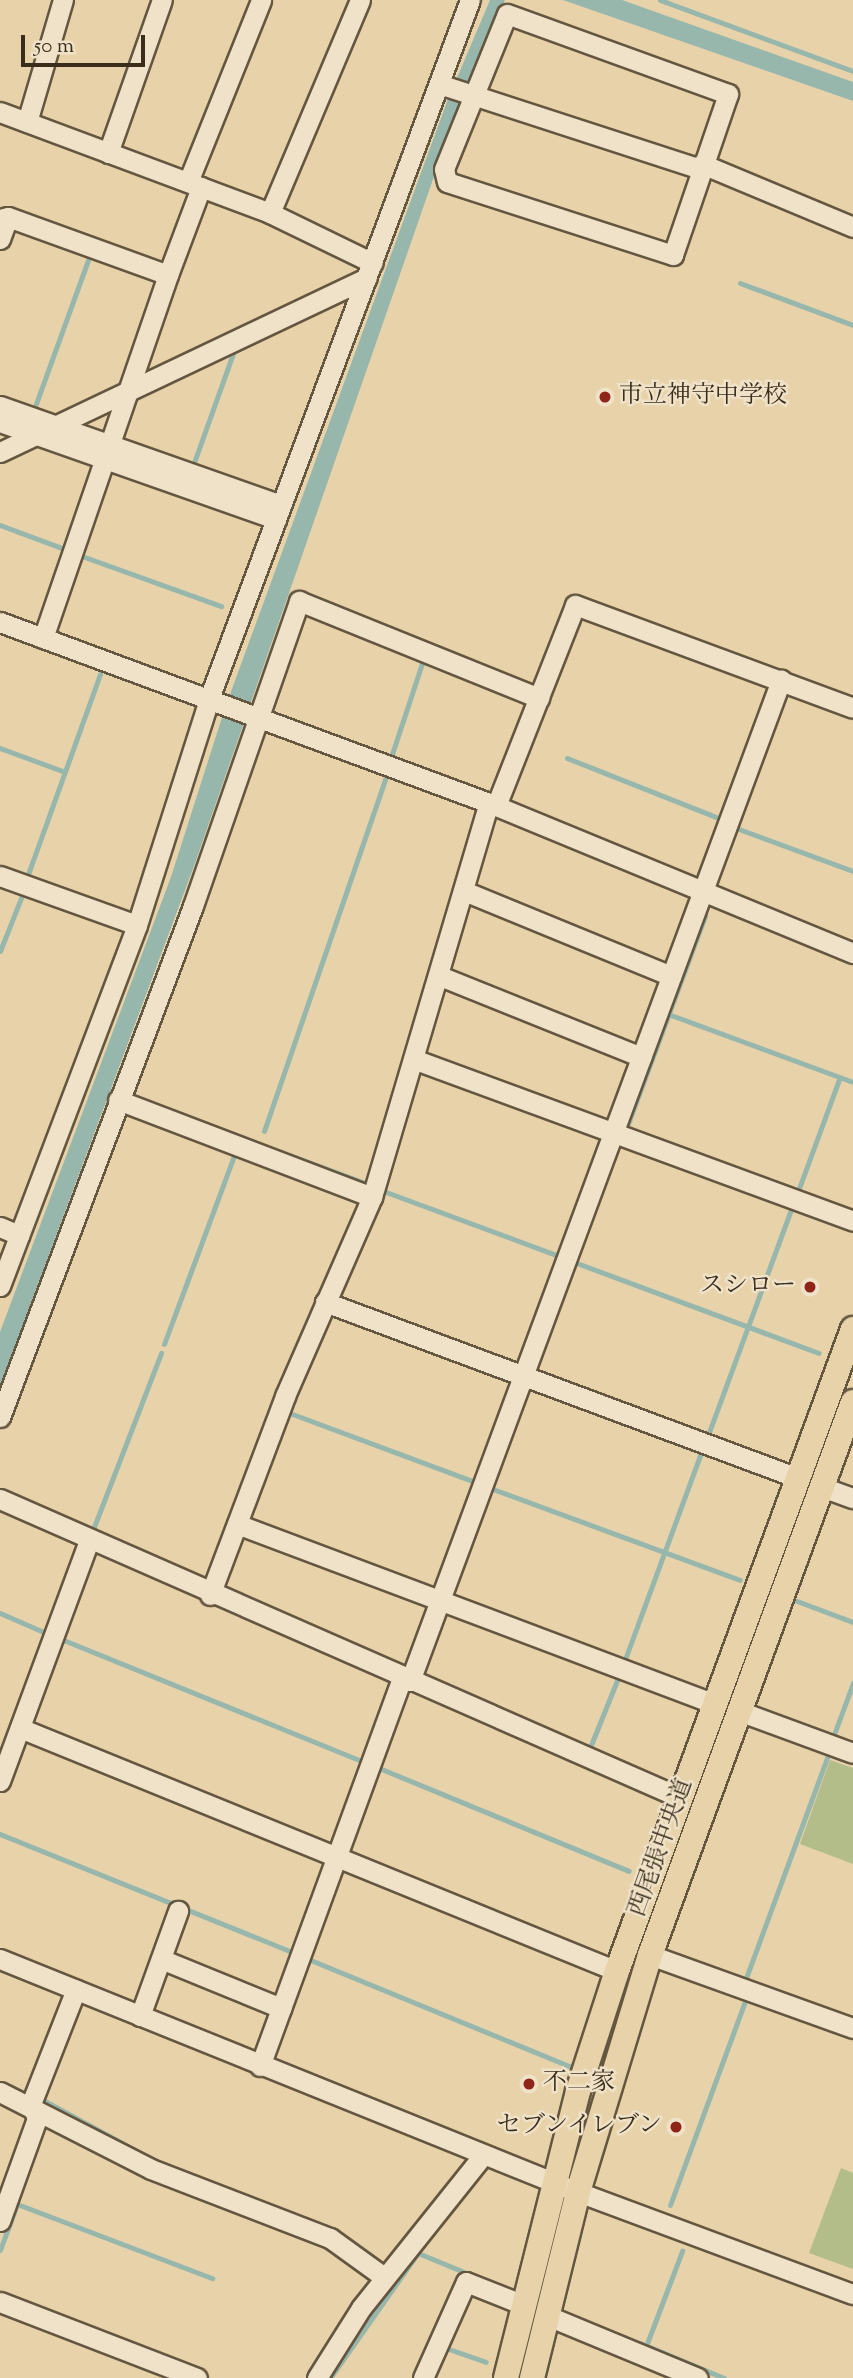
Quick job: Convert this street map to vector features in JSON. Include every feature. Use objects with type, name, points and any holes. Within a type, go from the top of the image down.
[{"type":"main road","name":"西尾張中央道","points":[[506,2378],[553,2183],[617,1971],[853,1329]]},
{"type":"main road","name":"西尾張中央道","points":[[532,2378],[578,2193],[650,1955],[853,1402]]},
{"type":"street","points":[[27,122],[63,0]]},
{"type":"street","points":[[108,153],[162,0]]},
{"type":"street","points":[[43,638],[131,390],[195,184],[261,0]]},
{"type":"street","points":[[270,213],[360,0]]},
{"type":"street","points":[[0,1286],[138,925],[279,512],[443,85],[470,0]]},
{"type":"street","points":[[507,14],[728,94],[701,166],[673,255],[447,182],[444,169],[471,96],[507,14]]},
{"type":"street","points":[[443,85],[471,96],[701,166],[853,227]]},
{"type":"street","points":[[0,112],[270,213],[370,270]]},
{"type":"street","points":[[0,239],[4,218],[168,275]]},
{"type":"street","points":[[0,452],[131,390],[370,270]]},
{"type":"street","points":[[0,406],[57,425],[109,452]]},
{"type":"street","points":[[0,422],[109,452],[279,512]]},
{"type":"street","points":[[0,1418],[193,906],[253,713],[299,601],[539,698]]},
{"type":"street","points":[[210,1595],[325,1302],[372,1197],[416,1060],[464,891],[493,805],[575,606],[853,708]]},
{"type":"street","points":[[0,622],[215,698],[493,805],[853,953]]},
{"type":"street","points":[[261,2066],[337,1857],[406,1679],[440,1601],[781,680]]},
{"type":"street","points":[[0,876],[138,925]]},
{"type":"street","points":[[464,891],[671,976]]},
{"type":"street","points":[[440,975],[641,1057]]},
{"type":"street","points":[[416,1060],[853,1222]]},
{"type":"street","points":[[118,1100],[372,1197]]},
{"type":"street","points":[[0,1227],[19,1236]]},
{"type":"street","points":[[325,1302],[798,1478]]},
{"type":"street","points":[[822,1486],[853,1498]]},
{"type":"street","points":[[0,1499],[210,1595],[681,1798]]},
{"type":"street","points":[[236,1524],[715,1704]]},
{"type":"street","points":[[0,1781],[89,1540]]},
{"type":"street","points":[[739,1711],[853,1753]]},
{"type":"street","points":[[20,1728],[617,1971]]},
{"type":"street","points":[[140,2016],[178,1911]]},
{"type":"street","points":[[650,1955],[853,2028]]},
{"type":"street","points":[[0,1959],[578,2193],[853,2294]]},
{"type":"street","points":[[161,1959],[281,2008]]},
{"type":"street","points":[[0,2221],[37,2118],[31,2104],[76,1989]]},
{"type":"street","points":[[0,2092],[31,2104],[151,2169],[337,2241],[384,2277]]},
{"type":"street","points":[[317,2378],[384,2277],[484,2155]]},
{"type":"street","points":[[423,2378],[466,2282],[524,2305]]},
{"type":"street","points":[[0,2302],[197,2378]]},
{"type":"street","points":[[548,2316],[698,2378]]},
{"type":"green space","points":[[830,1760],[853,1768],[853,1864],[800,1844]]},
{"type":"green space","points":[[841,2168],[853,2173],[853,2269],[809,2253]]},
{"type":"water","points":[[490,0],[505,0],[438,165],[194,866],[0,1386],[0,1332],[171,877],[225,708],[448,99]]},
{"type":"water","points":[[563,0],[622,0],[853,82],[853,101]]},
{"type":"waterway","points":[[660,0],[853,71]]},
{"type":"waterway","points":[[33,412],[89,257]]},
{"type":"waterway","points":[[740,283],[853,325]]},
{"type":"waterway","points":[[192,468],[235,348]]},
{"type":"waterway","points":[[0,525],[67,550]]},
{"type":"waterway","points":[[79,555],[221,606]]},
{"type":"waterway","points":[[392,754],[423,660]]},
{"type":"waterway","points":[[27,877],[100,674]]},
{"type":"waterway","points":[[0,748],[65,772]]},
{"type":"waterway","points":[[567,758],[721,819]]},
{"type":"waterway","points":[[264,1131],[387,774]]},
{"type":"waterway","points":[[734,833],[736,828],[853,871]]},
{"type":"waterway","points":[[0,951],[23,893]]},
{"type":"waterway","points":[[628,1124],[705,916]]},
{"type":"waterway","points":[[668,1014],[853,1082]]},
{"type":"waterway","points":[[798,1191],[840,1077]]},
{"type":"waterway","points":[[164,1344],[236,1150]]},
{"type":"waterway","points":[[289,1155],[368,1184]]},
{"type":"waterway","points":[[386,1192],[556,1255]]},
{"type":"waterway","points":[[708,1435],[791,1209]]},
{"type":"waterway","points":[[574,1262],[819,1353]]},
{"type":"waterway","points":[[92,1532],[161,1353]]},
{"type":"waterway","points":[[287,1412],[475,1482]]},
{"type":"waterway","points":[[624,1662],[702,1450]]},
{"type":"waterway","points":[[490,1488],[740,1580]]},
{"type":"waterway","points":[[797,1601],[853,1622]]},
{"type":"waterway","points":[[0,1613],[46,1633]]},
{"type":"waterway","points":[[61,1639],[364,1762]]},
{"type":"waterway","points":[[589,1750],[620,1673]]},
{"type":"waterway","points":[[833,1737],[853,1683]]},
{"type":"waterway","points":[[746,1978],[829,1753]]},
{"type":"waterway","points":[[379,1768],[629,1871]]},
{"type":"waterway","points":[[0,1834],[294,1953]]},
{"type":"waterway","points":[[308,1959],[571,2067]]},
{"type":"waterway","points":[[670,2205],[745,2001]]},
{"type":"waterway","points":[[9,2086],[25,2093]]},
{"type":"waterway","points":[[43,2100],[144,2155]]},
{"type":"waterway","points":[[0,2250],[17,2204],[212,2278]]},
{"type":"waterway","points":[[646,2346],[682,2251]]},
{"type":"waterway","points":[[330,2378],[418,2253],[471,2275]]},
{"type":"waterway","points":[[640,2343],[724,2378]]},
{"type":"waterway","points":[[446,2348],[486,2362]]},
{"type":"place","name":"市立神守中学校","points":[[605,397]]},
{"type":"place","name":"スシロー","points":[[810,1287]]},
{"type":"place","name":"不二家","points":[[529,2084]]},
{"type":"place","name":"セブンイレブン","points":[[676,2127]]}]
